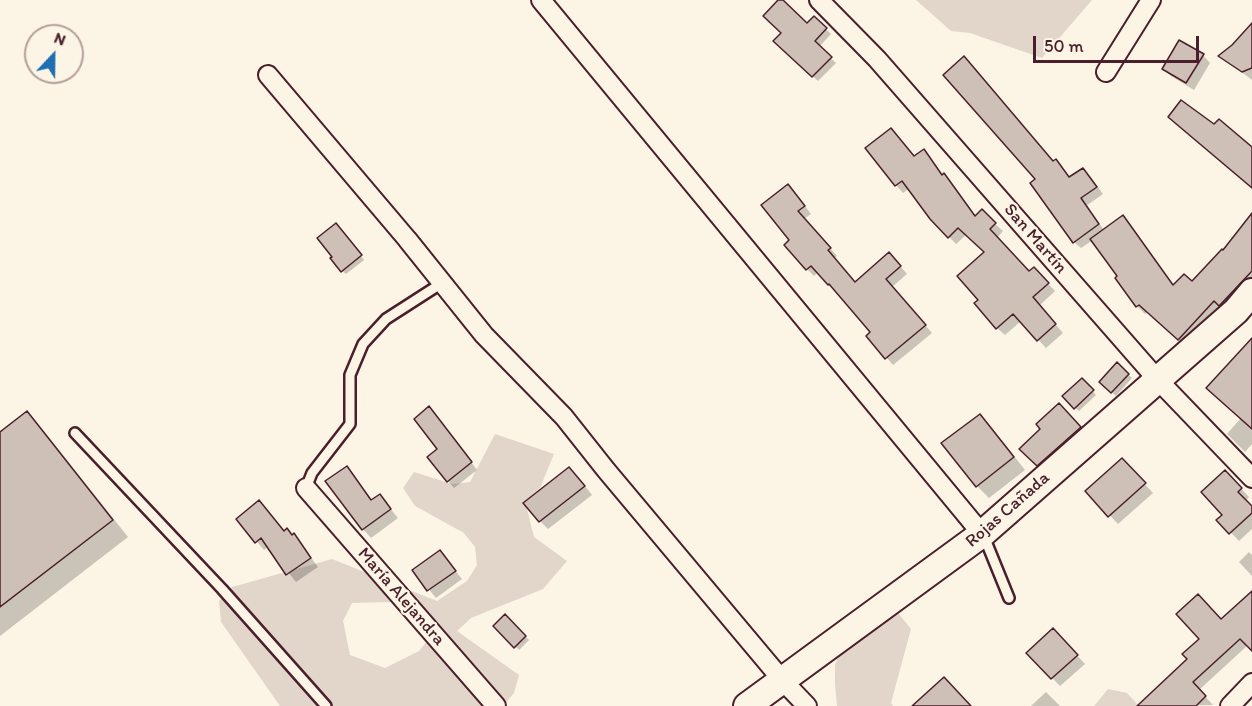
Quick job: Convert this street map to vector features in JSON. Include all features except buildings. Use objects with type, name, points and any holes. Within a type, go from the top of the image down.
[{"type":"main road","name":"Rojas Cañada","points":[[747,706],[982,534],[1236,311],[1252,292]]},
{"type":"street","points":[[542,0],[982,534]]},
{"type":"street","name":"San Martín","points":[[819,0],[877,59],[1157,379],[1252,478]]},
{"type":"street","points":[[1106,72],[1151,0]]},
{"type":"street","points":[[268,75],[484,335],[564,417],[783,681],[807,706]]},
{"type":"street","name":"María Alejandra","points":[[306,488],[496,706]]},
{"type":"street","points":[[1230,706],[1252,683]]},
{"type":"lane","points":[[306,488],[312,473],[350,424],[350,375],[363,344],[386,319],[442,283]]},
{"type":"lane","points":[[75,433],[222,589],[326,706]]},
{"type":"lane","points":[[982,534],[1009,598]]},
{"type":"shaded area","points":[[916,0],[1092,0],[1042,58],[970,33],[951,31]]},
{"type":"shaded area","points":[[495,434],[554,454],[540,488],[525,501],[534,537],[567,561],[543,589],[471,618],[457,631],[519,675],[514,693],[503,706],[280,706],[221,622],[219,601],[232,587],[332,559],[437,601],[467,581],[477,565],[475,547],[464,533],[415,506],[403,488],[414,472],[452,484],[470,482]],"holes":[[[392,602],[431,636],[419,651],[385,668],[350,655],[343,621],[352,603]]]},
{"type":"shaded area","points":[[880,610],[898,613],[911,629],[891,703],[893,706],[837,706],[835,665],[841,647]]},
{"type":"shaded area","points":[[1108,689],[1127,693],[1139,706],[1094,706]]}]
